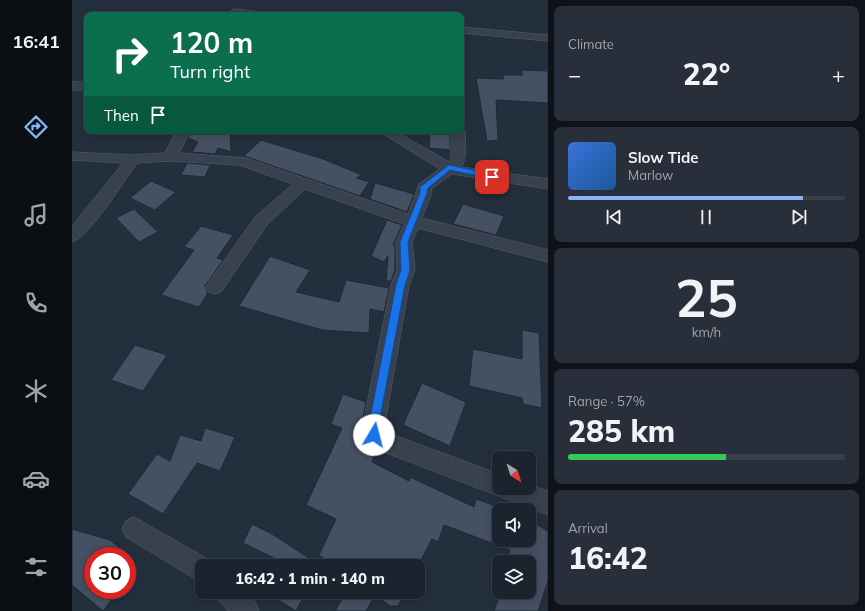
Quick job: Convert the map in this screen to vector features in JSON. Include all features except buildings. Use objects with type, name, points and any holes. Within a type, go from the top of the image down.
[{"type":"street","points":[[464,30],[487,31],[548,38]]},
{"type":"street","points":[[72,86],[84,86]]},
{"type":"street","points":[[170,157],[182,134]]},
{"type":"street","points":[[390,134],[449,168],[461,172],[548,184]]},
{"type":"street","points":[[458,134],[457,163],[424,187],[424,193],[404,242],[406,270],[400,285],[373,429],[374,435],[384,442],[492,482]]},
{"type":"street","points":[[72,156],[133,159],[170,157],[241,161],[304,182],[356,203],[412,221],[548,256]]},
{"type":"street","points":[[72,236],[87,220],[133,159]]},
{"type":"street","points":[[216,287],[261,220],[304,182]]},
{"type":"street","points":[[525,495],[548,504]]},
{"type":"street","points":[[134,529],[195,566]]},
{"type":"street","points":[[235,599],[246,611]]},
{"type":"route","points":[[374,435],[373,429],[400,285],[406,270],[404,242],[424,193],[424,187],[449,168],[461,172],[492,177]]}]
